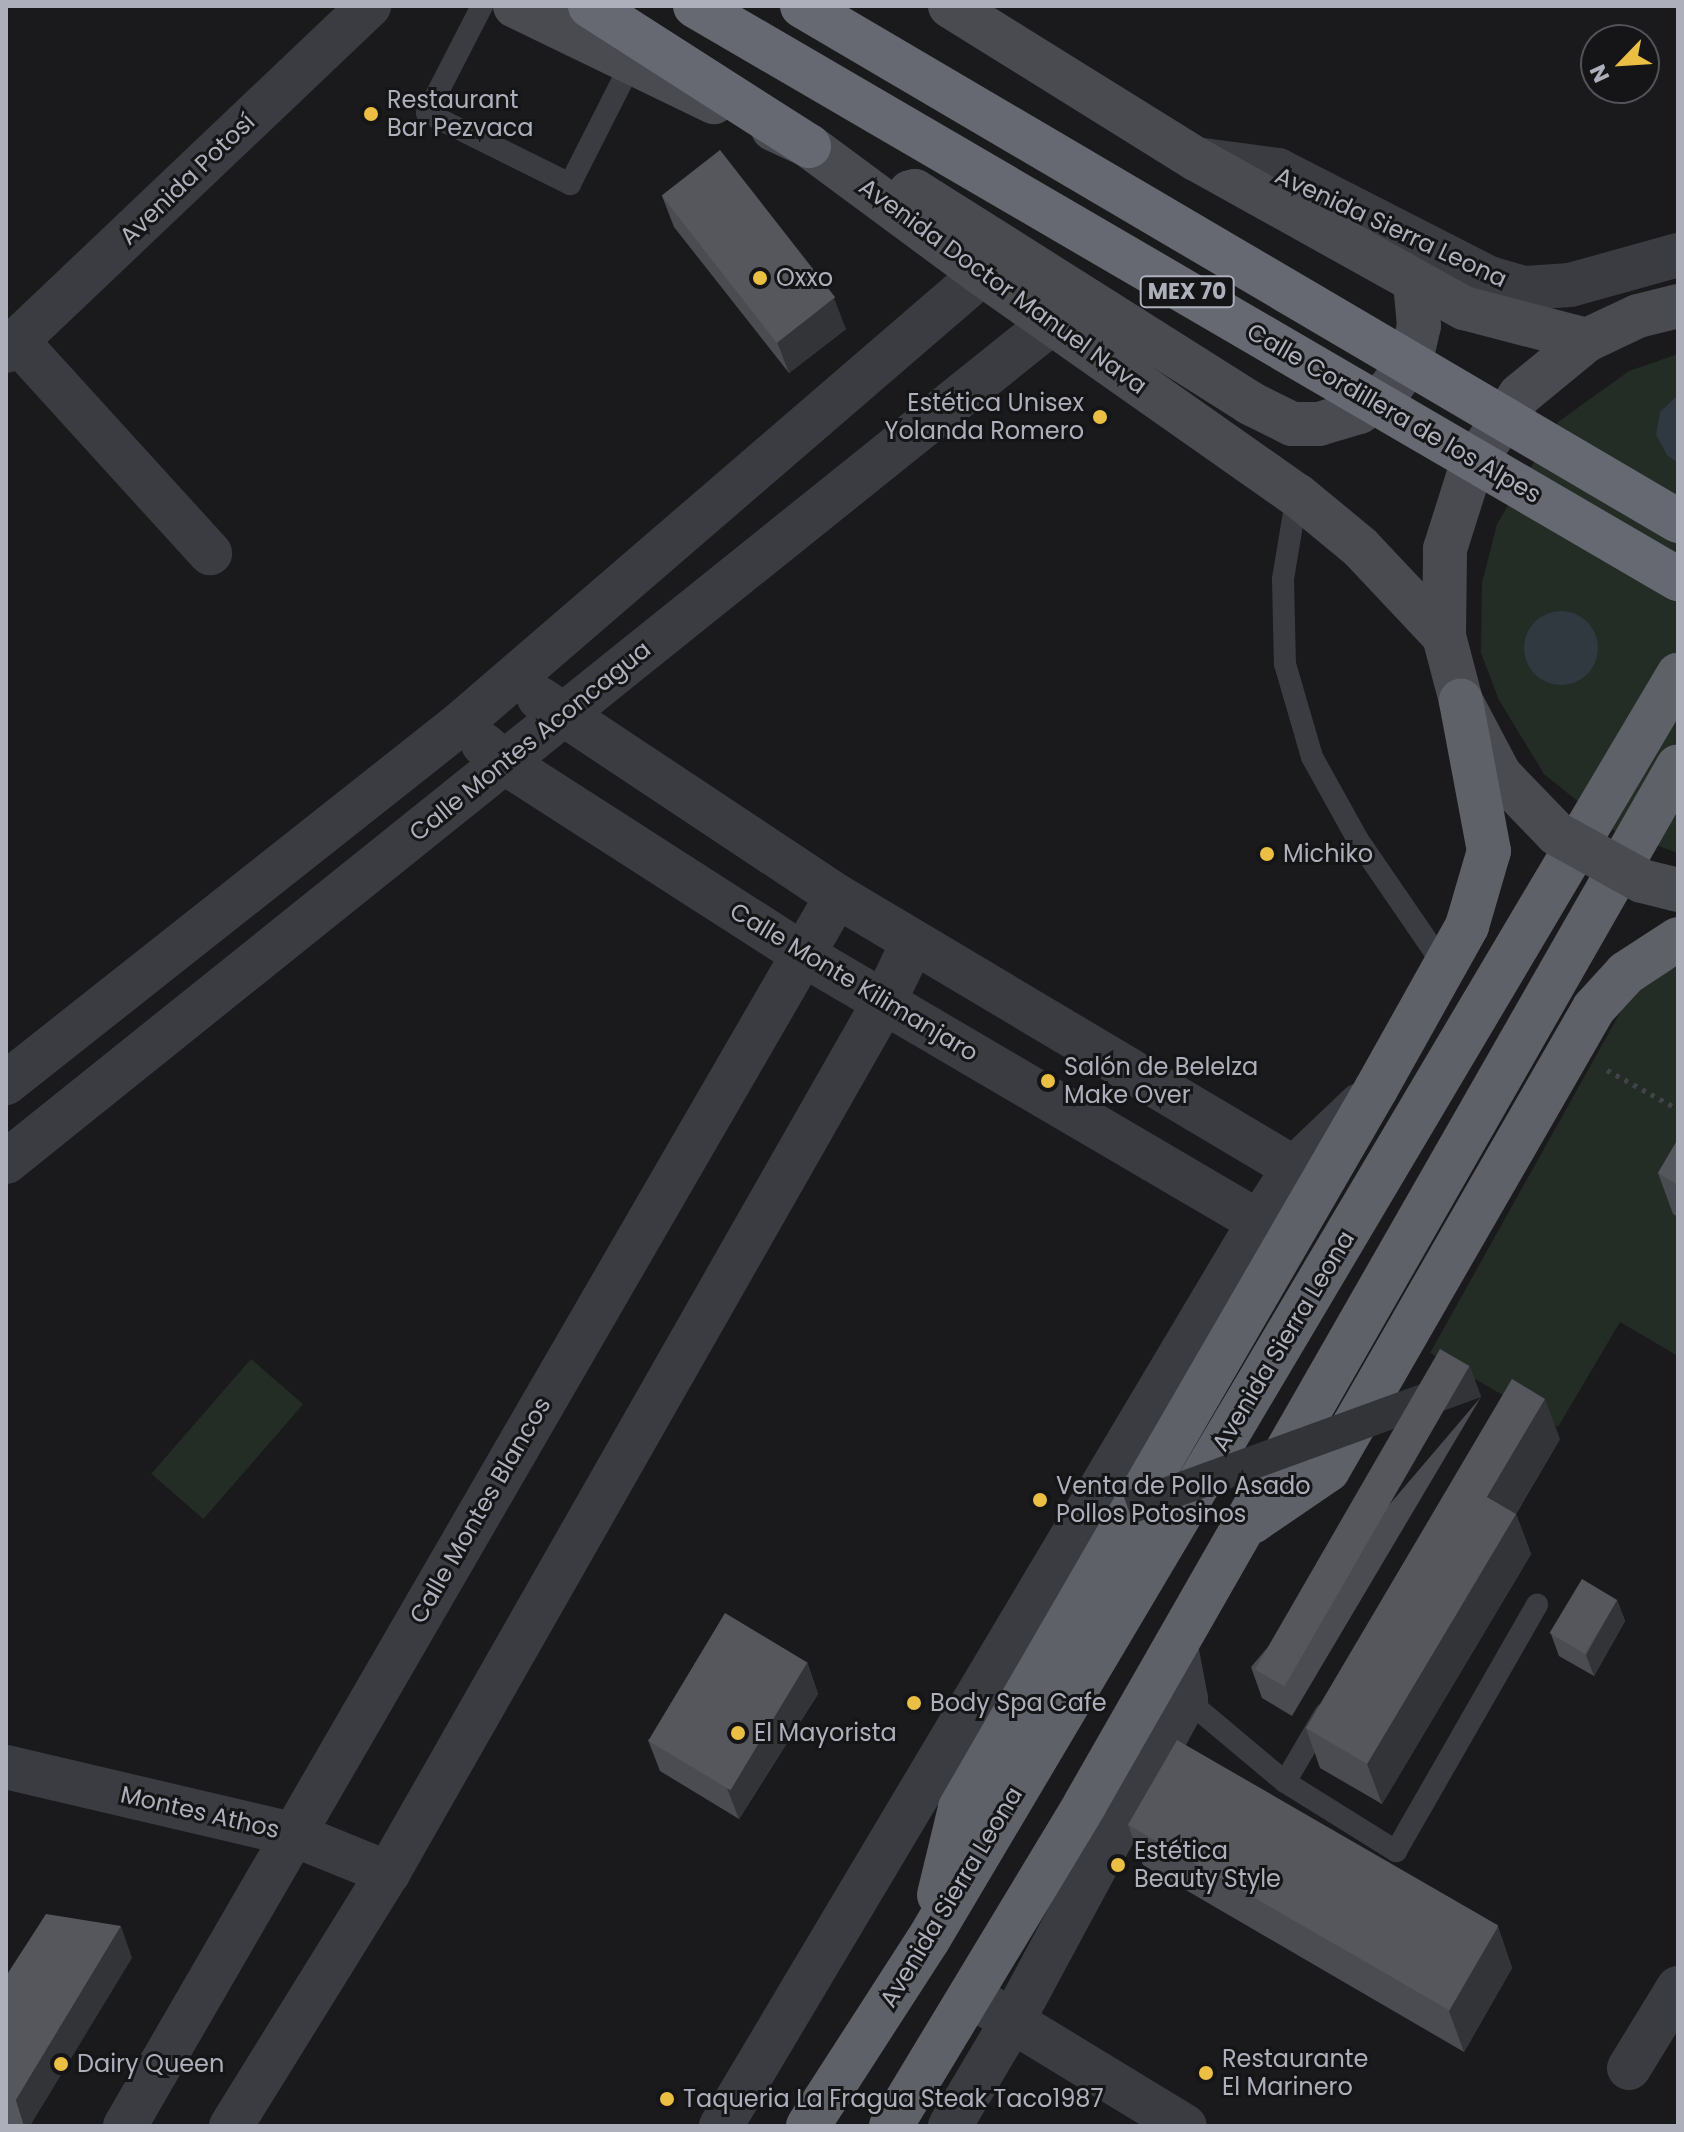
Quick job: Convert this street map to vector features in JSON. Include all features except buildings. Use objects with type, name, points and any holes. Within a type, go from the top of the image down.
[{"type":"highway","points":[[590,6],[809,146]]},
{"type":"highway","name":"Calle Cordillera de los Alpes","points":[[695,6],[1678,579]]},
{"type":"highway","name":"Calle Cordillera de los Alpes","points":[[802,6],[1678,521]]},
{"type":"highway","name":"Avenida Sierra Leona","points":[[808,2126],[928,1940],[1678,675]]},
{"type":"highway","points":[[928,1940],[960,1808],[1467,926],[1489,851],[1461,701]]},
{"type":"highway","points":[[891,2126],[1176,1646],[1678,766]]},
{"type":"highway","points":[[1244,1528],[1328,1470],[1594,1008],[1626,973],[1678,939]]},
{"type":"main road","name":"Avenida Doctor Manuel Nava","points":[[515,6],[631,64],[809,146],[982,274],[1054,321],[1297,495],[1360,547],[1444,636]]},
{"type":"main road","points":[[950,6],[1196,159],[1464,308],[1587,340]]},
{"type":"main road","points":[[881,199],[915,191],[1250,403],[1292,424],[1319,424],[1359,412],[1389,390],[1411,360],[1419,326],[1415,282]]},
{"type":"main road","points":[[1660,885],[1557,834],[1500,775],[1461,701],[1444,636],[1445,549],[1471,467],[1520,395],[1587,340],[1638,316],[1678,306]]},
{"type":"street","name":"Avenida Potosí","points":[[11,346],[369,6]]},
{"type":"street","name":"Avenida Sierra Leona","points":[[1196,159],[1278,170],[1489,278],[1524,288],[1570,285],[1678,255]]},
{"type":"street","points":[[6,1083],[460,724],[982,274]]},
{"type":"street","name":"Calle Montes Aconcagua","points":[[6,1162],[1054,321]]},
{"type":"street","points":[[11,346],[210,553]]},
{"type":"street","points":[[512,679],[837,896],[1294,1168]]},
{"type":"street","name":"Calle Monte Kilimanjaro","points":[[460,724],[505,763],[802,954],[1259,1222]]},
{"type":"street","name":"Calle Montes Blancos","points":[[125,2126],[837,896]]},
{"type":"street","points":[[231,2126],[388,1873],[884,1002],[913,942]]},
{"type":"street","points":[[721,2126],[1259,1222],[1294,1168],[1376,1089]]},
{"type":"street","points":[[950,2126],[1013,2020],[1186,1699],[1176,1646]]},
{"type":"street","name":"Montes Athos","points":[[6,1767],[292,1834],[388,1873]]},
{"type":"street","points":[[970,1997],[1013,2020],[1185,2126]]},
{"type":"street","points":[[1629,2068],[1675,1999]]},
{"type":"lane","points":[[482,6],[427,113],[570,184],[631,64]]},
{"type":"lane","points":[[1297,495],[1283,579],[1285,664],[1312,757],[1358,840],[1445,967]]},
{"type":"lane","points":[[1186,1699],[1285,1782],[1396,1851],[1537,1605]]},
{"type":"lane","points":[[1285,1782],[1334,1699]]},
{"type":"path","points":[[1572,1049],[1678,1109]]},
{"type":"shaded area","points":[[1678,354],[1678,853],[1613,830],[1544,774],[1499,700],[1481,653],[1482,583],[1497,524],[1558,422],[1629,371]]},
{"type":"shaded area","points":[[1678,395],[1678,463],[1667,455],[1656,435],[1660,412]]},
{"type":"shaded area","points":[[1561,611],[1582,617],[1592,627],[1598,648],[1592,669],[1582,679],[1561,685],[1540,679],[1530,669],[1524,648],[1530,627],[1540,617]]},
{"type":"shaded area","points":[[1678,967],[1678,1356],[1620,1322],[1558,1427],[1430,1353],[1640,977]]},
{"type":"shaded area","points":[[251,1359],[303,1404],[203,1519],[151,1474]]},
{"type":"place","name":"Restaurant Bar Pezvaca","points":[[371,114]]},
{"type":"place","name":"Oxxo","points":[[760,278]]},
{"type":"place","name":"Estética Unisex Yolanda Romero","points":[[1100,417]]},
{"type":"place","name":"Michiko","points":[[1267,854]]},
{"type":"place","name":"Salón de Belelza Make Over","points":[[1048,1081]]},
{"type":"place","name":"Venta de Pollo Asado Pollos Potosinos","points":[[1040,1500]]},
{"type":"place","name":"Body Spa Cafe","points":[[914,1703]]},
{"type":"place","name":"El Mayorista","points":[[738,1733]]},
{"type":"place","name":"Estética Beauty Style","points":[[1118,1865]]},
{"type":"place","name":"Dairy Queen","points":[[61,2064]]},
{"type":"place","name":"Restaurante El Marinero","points":[[1206,2073]]},
{"type":"place","name":"Taqueria La Fragua Steak Taco1987","points":[[667,2099]]}]
